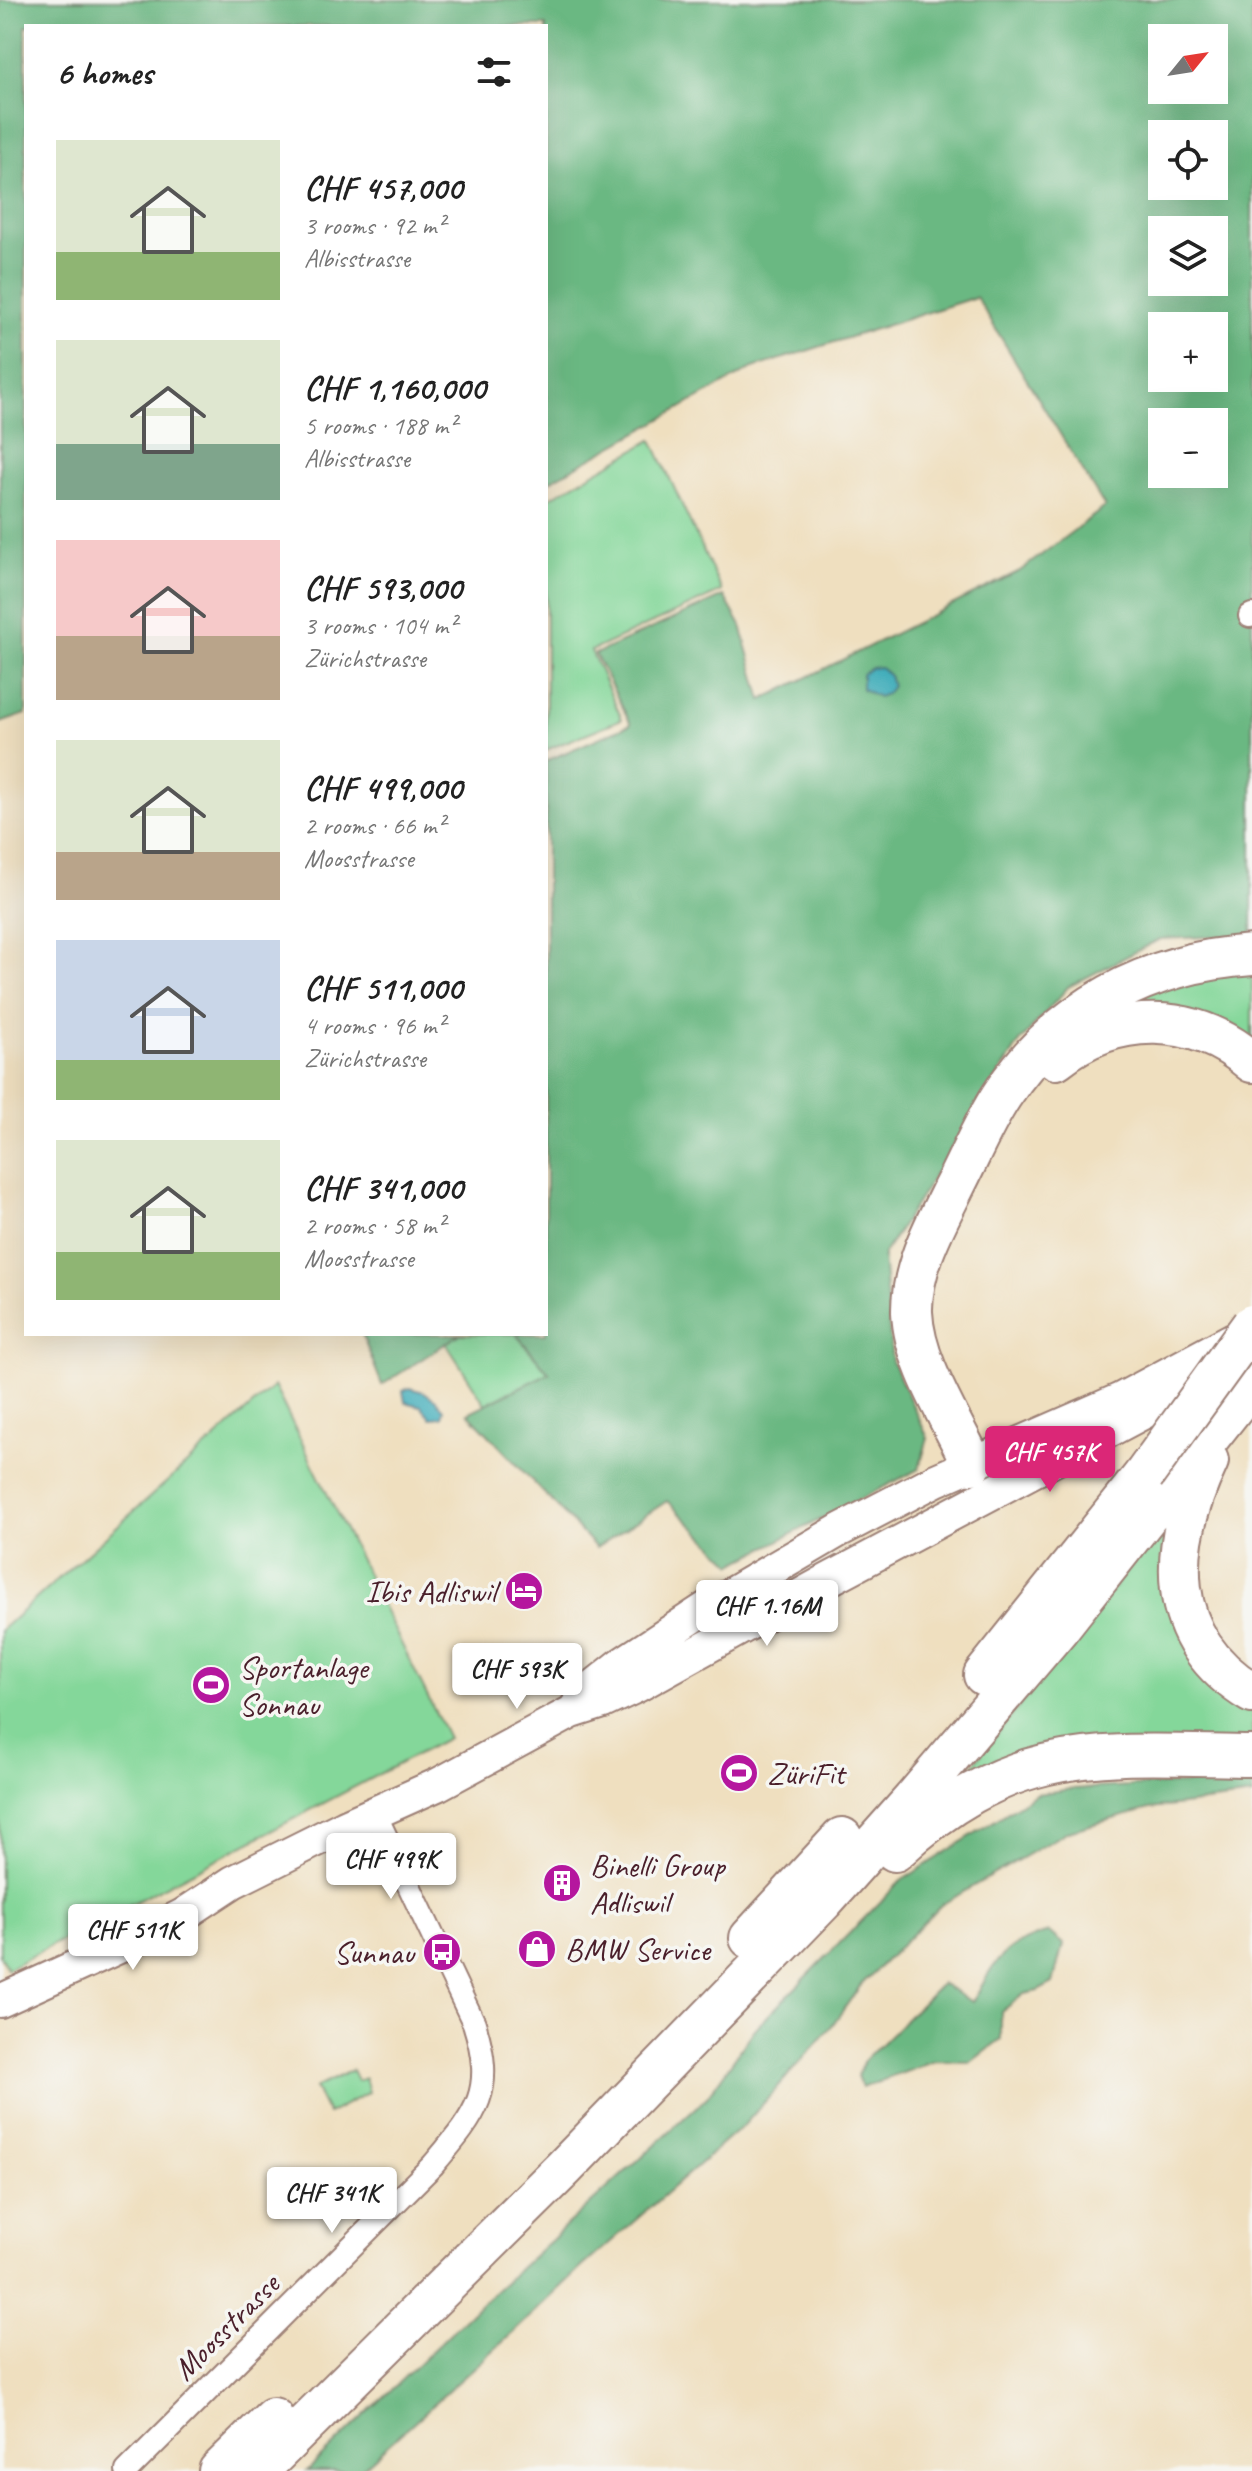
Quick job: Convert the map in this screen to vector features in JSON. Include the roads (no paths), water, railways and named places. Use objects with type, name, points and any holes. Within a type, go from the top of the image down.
[{"type":"highway","points":[[988,1469],[919,1350],[912,1303],[930,1236],[1003,1094],[1030,1060],[1078,1015],[1114,992],[1174,967],[1252,955]]},
{"type":"highway","points":[[988,1469],[938,1345],[932,1324],[932,1296],[947,1244],[993,1149],[1023,1098],[1048,1067],[1074,1046],[1125,1025],[1157,1023],[1187,1027],[1225,1042],[1252,1062]]},
{"type":"highway","points":[[219,2471],[537,2158],[691,2001],[816,1867],[958,1707],[1144,1475],[1250,1333]]},
{"type":"highway","points":[[1228,1417],[1187,1512],[1179,1549],[1179,1582],[1187,1616],[1203,1646],[1223,1671],[1252,1693]]},
{"type":"highway","points":[[258,2471],[564,2168],[764,1963],[913,1800],[987,1713],[1228,1417]]},
{"type":"highway","points":[[764,1963],[835,1907],[919,1828],[966,1797],[1010,1775],[1052,1762],[1095,1755],[1252,1756]]},
{"type":"main road","points":[[2,1994],[134,1940],[183,1915],[233,1882],[439,1784],[572,1712],[589,1690],[630,1674],[759,1575],[840,1530],[988,1469],[1250,1333]]},
{"type":"street","name":"Moosstrasse","points":[[127,2471],[415,2184],[464,2129],[476,2109],[483,2084],[483,2059],[474,2023],[375,1814]]},
{"type":"water","points":[[880,667],[889,675],[892,686],[886,694],[878,697],[862,689],[862,674]]},
{"type":"water","points":[[409,1388],[424,1392],[436,1400],[444,1409],[442,1417],[431,1418],[421,1406],[405,1402],[403,1391]]},
{"type":"place","name":"Ibis Adliswil","points":[[524,1591]]},
{"type":"place","name":"Sportanlage Sonnau","points":[[211,1685]]},
{"type":"place","name":"ZüriFit","points":[[739,1773]]},
{"type":"place","name":"Binelli Group Adliswil","points":[[562,1883]]},
{"type":"place","name":"BMW Service","points":[[537,1949]]},
{"type":"place","name":"Sunnau","points":[[442,1952]]}]
